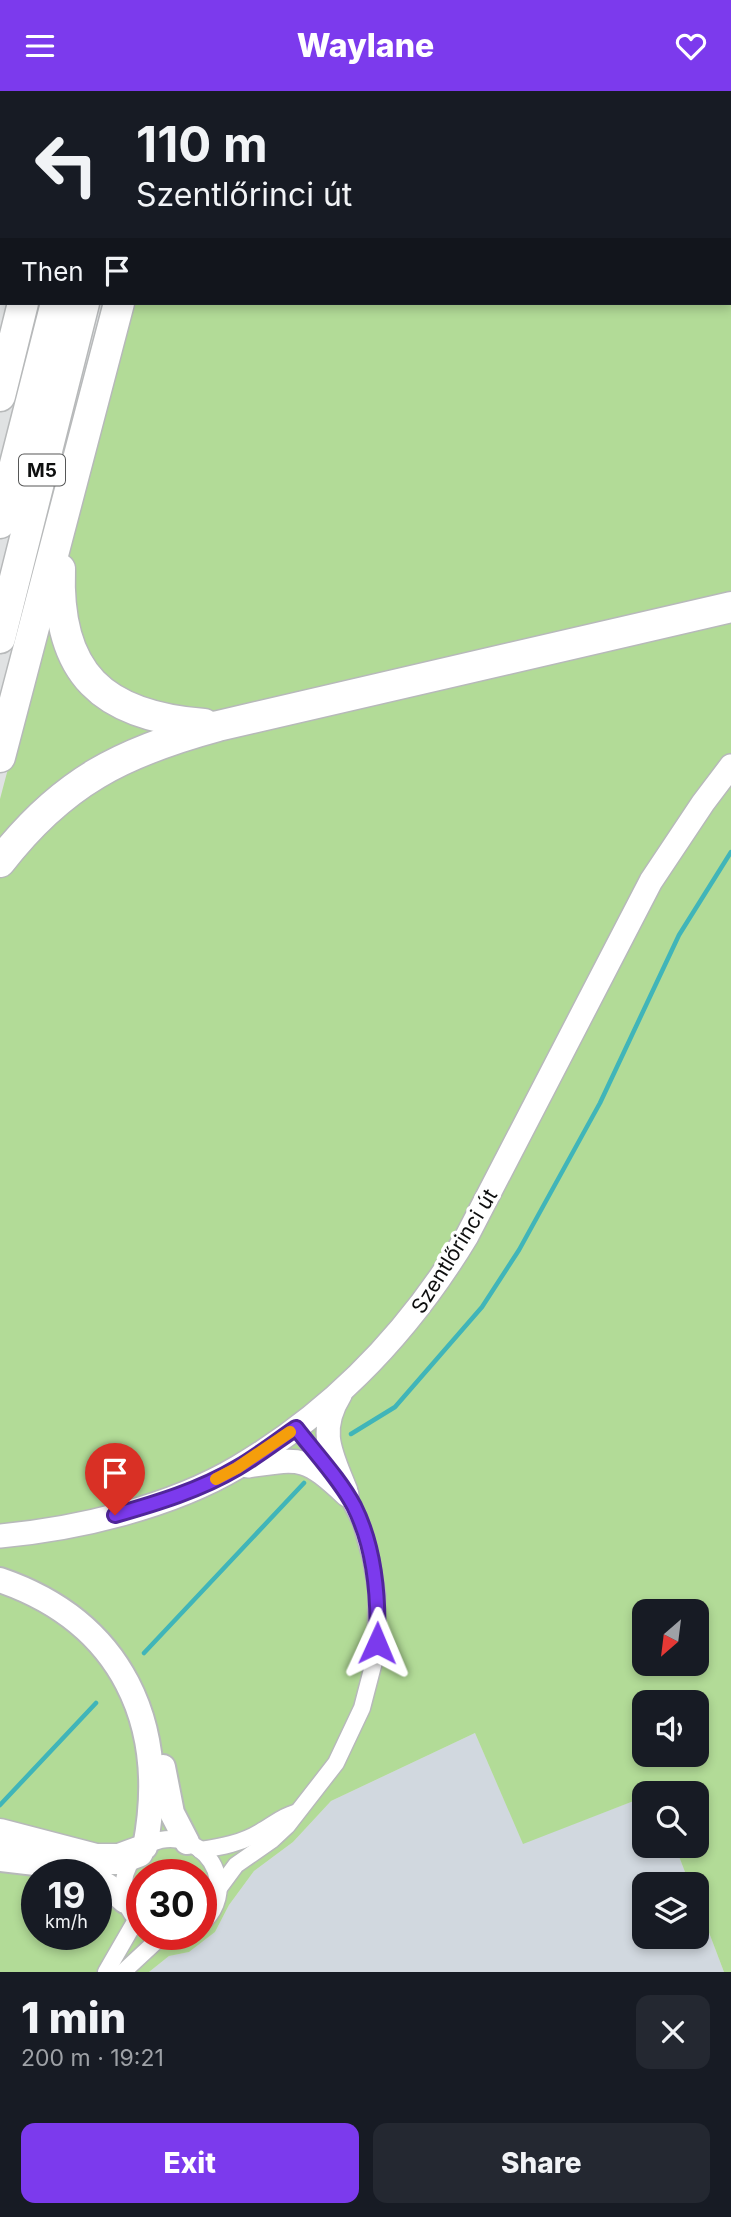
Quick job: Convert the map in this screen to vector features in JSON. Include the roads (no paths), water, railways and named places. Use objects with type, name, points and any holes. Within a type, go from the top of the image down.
[{"type":"highway","points":[[0,396],[23,305]]},
{"type":"highway","name":"M5","points":[[0,523],[54,305]]},
{"type":"highway","name":"M5","points":[[0,638],[83,305]]},
{"type":"highway","name":"M5","points":[[0,757],[118,305]]},
{"type":"highway","points":[[64,516],[60,571],[62,625],[73,655],[84,673],[94,686],[125,708],[173,722],[218,726]]},
{"type":"highway","points":[[0,862],[43,813],[85,779],[151,746],[218,726],[731,607]]},
{"type":"highway","points":[[0,1834],[96,1859],[119,1859],[142,1849]]},
{"type":"main road","name":"Szentlőrinci út","points":[[0,1536],[74,1527],[178,1494],[237,1468],[296,1428],[344,1390],[410,1321],[448,1267],[492,1190],[651,881],[731,766]]},
{"type":"main road","points":[[344,1390],[330,1414],[327,1431],[347,1495]]},
{"type":"main road","points":[[237,1468],[278,1460],[300,1461],[319,1470],[347,1495]]},
{"type":"main road","points":[[0,1580],[51,1603],[71,1617],[100,1644],[131,1689],[147,1735],[152,1763],[152,1805],[142,1849]]},
{"type":"main road","points":[[147,1735],[159,1753],[172,1813],[194,1846]]},
{"type":"main road","points":[[0,1859],[21,1861]]},
{"type":"main road","points":[[112,1890],[126,1906]]},
{"type":"street","points":[[217,1895],[219,1888],[236,1865],[287,1826],[323,1781],[344,1748],[362,1708],[375,1658],[377,1610],[374,1577],[361,1523],[347,1495],[296,1428]]},
{"type":"street","points":[[133,1859],[142,1849],[165,1840],[194,1846],[225,1846],[261,1832],[281,1817],[295,1813]]},
{"type":"street","points":[[194,1846],[213,1864],[219,1888]]},
{"type":"street","points":[[126,1871],[123,1888],[126,1895]]},
{"type":"street","points":[[106,1972],[126,1931]]},
{"type":"street","points":[[122,1972],[145,1950]]},
{"type":"waterway","points":[[351,1434],[395,1407],[482,1307],[519,1250],[600,1103],[679,935],[731,852]]},
{"type":"waterway","points":[[144,1653],[304,1483]]},
{"type":"waterway","points":[[0,1805],[96,1703]]}]
